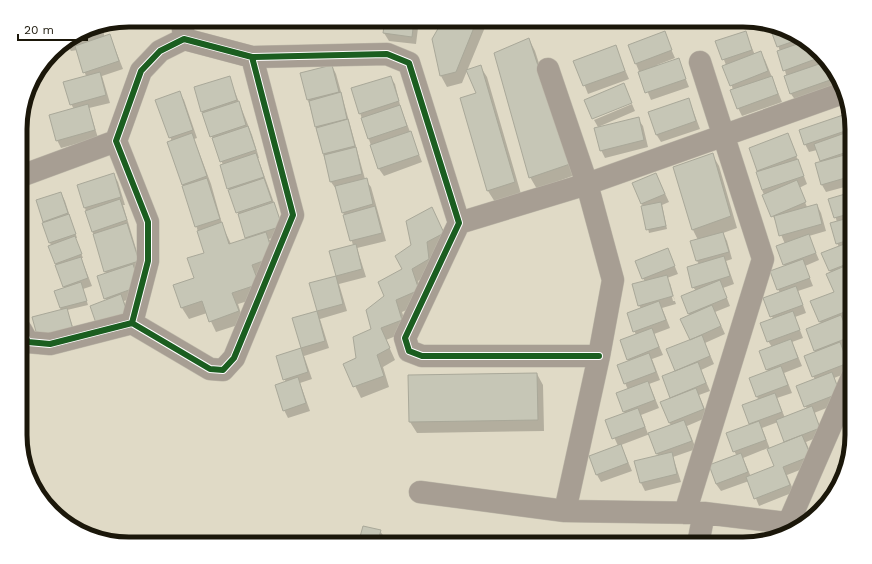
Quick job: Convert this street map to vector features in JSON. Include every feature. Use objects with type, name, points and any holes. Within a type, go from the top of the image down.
[{"type":"street","points":[[132,323],[148,261],[148,222],[116,141],[141,71],[183,30],[252,57],[387,54],[409,63],[459,223],[405,338],[409,351],[422,356],[598,356]]},
{"type":"street","points":[[27,340],[28,342],[50,344],[132,323],[210,369],[223,370],[234,358],[293,215],[252,57]]},
{"type":"street","points":[[697,537],[695,513],[763,259],[700,62]]},
{"type":"street","points":[[548,69],[587,184],[613,280],[565,511]]},
{"type":"street","points":[[459,223],[587,184],[839,95]]},
{"type":"street","points":[[27,174],[116,141]]},
{"type":"street","points":[[796,522],[845,396]]},
{"type":"street","points":[[420,492],[565,511],[695,513],[794,523]]},
{"type":"building","points":[[384,27],[413,27],[412,37],[383,33]]},
{"type":"building","points":[[439,27],[474,27],[456,72],[440,76],[432,39]]},
{"type":"building","points":[[665,31],[672,50],[635,64],[628,45]]},
{"type":"building","points":[[746,31],[752,50],[722,60],[715,41]]},
{"type":"building","points":[[771,31],[794,41],[777,47]]},
{"type":"building","points":[[98,32],[98,35],[87,37]]},
{"type":"building","points":[[110,34],[119,61],[83,73],[75,46]]},
{"type":"building","points":[[529,38],[570,164],[529,178],[494,53]]},
{"type":"building","points":[[799,43],[816,59],[783,71],[777,51]]},
{"type":"building","points":[[616,45],[625,71],[583,86],[573,61]]},
{"type":"building","points":[[761,51],[768,71],[730,86],[722,66]]},
{"type":"building","points":[[679,58],[686,79],[645,93],[638,72]]},
{"type":"building","points":[[821,63],[832,79],[790,94],[784,76]]},
{"type":"building","points":[[332,65],[339,92],[307,100],[300,73]]},
{"type":"building","points":[[481,65],[515,182],[487,191],[460,98],[476,93],[466,70]]},
{"type":"building","points":[[100,72],[106,95],[70,105],[63,82]]},
{"type":"building","points":[[230,76],[237,100],[201,112],[194,87]]},
{"type":"building","points":[[391,76],[399,101],[359,114],[351,88]]},
{"type":"building","points":[[772,76],[778,94],[737,109],[730,90]]},
{"type":"building","points":[[624,83],[632,103],[592,119],[584,100]]},
{"type":"building","points":[[180,91],[193,130],[169,138],[155,100]]},
{"type":"building","points":[[341,92],[347,119],[315,127],[309,101]]},
{"type":"building","points":[[689,98],[696,121],[656,135],[648,112]]},
{"type":"building","points":[[239,101],[246,125],[210,137],[202,113]]},
{"type":"building","points":[[88,104],[95,130],[56,141],[49,115]]},
{"type":"building","points":[[400,105],[407,126],[368,139],[361,118]]},
{"type":"building","points":[[843,115],[845,120],[845,131],[804,145],[799,130]]},
{"type":"building","points":[[639,117],[644,140],[600,151],[594,128]]},
{"type":"building","points":[[348,119],[355,146],[323,154],[316,128]]},
{"type":"building","points":[[248,126],[256,150],[220,162],[212,138]]},
{"type":"building","points":[[411,131],[419,155],[378,169],[370,145]]},
{"type":"building","points":[[192,133],[207,176],[182,185],[167,142]]},
{"type":"building","points":[[788,133],[797,156],[757,171],[749,148]]},
{"type":"building","points":[[845,133],[845,153],[820,161],[814,144]]},
{"type":"building","points":[[356,147],[362,174],[330,182],[324,155]]},
{"type":"building","points":[[256,153],[264,177],[227,189],[220,165]]},
{"type":"building","points":[[713,153],[731,216],[692,230],[673,167]]},
{"type":"building","points":[[845,155],[845,178],[821,185],[815,163]]},
{"type":"building","points":[[798,159],[804,176],[762,190],[756,172]]},
{"type":"building","points":[[114,173],[121,197],[84,208],[77,185]]},
{"type":"building","points":[[656,173],[665,194],[641,204],[632,183]]},
{"type":"building","points":[[207,178],[220,219],[195,227],[182,186]]},
{"type":"building","points":[[264,178],[272,201],[236,213],[228,190]]},
{"type":"building","points":[[367,178],[373,204],[342,213],[335,186]]},
{"type":"building","points":[[797,180],[806,202],[771,217],[762,195]]},
{"type":"building","points":[[61,192],[68,213],[43,222],[36,200]]},
{"type":"building","points":[[845,194],[845,215],[834,218],[828,199]]},
{"type":"building","points":[[120,199],[127,220],[92,232],[85,211]]},
{"type":"building","points":[[274,202],[282,226],[245,238],[238,214]]},
{"type":"building","points":[[661,202],[666,226],[646,230],[641,206]]},
{"type":"building","points":[[817,204],[822,224],[779,236],[774,216]]},
{"type":"building","points":[[375,206],[382,233],[350,241],[343,215]]},
{"type":"building","points":[[432,207],[444,233],[427,242],[429,259],[412,269],[419,290],[396,300],[402,320],[381,328],[390,348],[377,355],[384,376],[353,387],[343,364],[356,358],[353,337],[371,329],[366,310],[384,296],[378,282],[402,269],[395,256],[411,245],[406,221]]},
{"type":"building","points":[[69,214],[76,234],[49,243],[42,223]]},
{"type":"building","points":[[845,219],[845,241],[836,244],[830,223]]},
{"type":"building","points":[[222,222],[229,244],[266,232],[274,257],[252,265],[259,284],[232,293],[239,311],[209,322],[202,301],[181,308],[173,285],[194,278],[187,258],[204,253],[197,231]]},
{"type":"building","points":[[127,223],[139,261],[104,272],[93,234]]},
{"type":"building","points":[[723,232],[729,252],[696,261],[690,241]]},
{"type":"building","points":[[809,234],[816,253],[783,265],[776,246]]},
{"type":"building","points":[[75,236],[82,254],[55,264],[48,246]]},
{"type":"building","points":[[356,244],[362,269],[336,276],[329,251]]},
{"type":"building","points":[[845,244],[845,265],[829,271],[821,253]]},
{"type":"building","points":[[668,248],[675,266],[642,279],[635,261]]},
{"type":"building","points":[[724,256],[730,276],[692,288],[687,267]]},
{"type":"building","points":[[81,257],[88,278],[63,287],[55,265]]},
{"type":"building","points":[[803,259],[810,278],[777,290],[770,271]]},
{"type":"building","points":[[133,264],[140,286],[104,299],[97,276]]},
{"type":"building","points":[[845,266],[845,312],[819,322],[810,301],[834,292],[826,274]]},
{"type":"building","points":[[667,275],[673,296],[638,306],[632,284]]},
{"type":"building","points":[[336,276],[343,304],[317,311],[309,283]]},
{"type":"building","points":[[720,280],[727,298],[688,314],[681,296]]},
{"type":"building","points":[[81,282],[87,301],[60,308],[54,291]]},
{"type":"building","points":[[796,286],[803,305],[770,317],[763,298]]},
{"type":"building","points":[[121,294],[128,315],[97,326],[90,306]]},
{"type":"building","points":[[659,301],[666,320],[633,332],[627,313]]},
{"type":"building","points":[[712,305],[721,326],[690,340],[680,319]]},
{"type":"building","points":[[67,308],[73,330],[38,339],[32,317]]},
{"type":"building","points":[[317,311],[325,341],[301,348],[292,318]]},
{"type":"building","points":[[793,311],[800,330],[767,342],[760,323]]},
{"type":"building","points":[[841,315],[845,325],[845,339],[814,351],[806,329]]},
{"type":"building","points":[[652,328],[659,347],[627,360],[620,340]]},
{"type":"building","points":[[702,335],[710,356],[675,371],[666,349]]},
{"type":"building","points":[[791,339],[798,358],[766,370],[759,351]]},
{"type":"building","points":[[840,342],[845,355],[845,364],[812,377],[804,356]]},
{"type":"building","points":[[301,348],[308,372],[283,380],[276,356]]},
{"type":"building","points":[[649,353],[656,372],[624,384],[617,365]]},
{"type":"building","points":[[698,362],[706,383],[670,398],[662,376]]},
{"type":"building","points":[[781,366],[788,385],[756,397],[749,378]]},
{"type":"building","points":[[832,372],[840,393],[804,407],[796,386]]},
{"type":"building","points":[[537,373],[538,420],[409,422],[408,375]]},
{"type":"building","points":[[298,377],[306,403],[283,411],[275,385]]},
{"type":"building","points":[[648,381],[655,400],[623,412],[616,393]]},
{"type":"building","points":[[696,388],[704,409],[669,423],[660,402]]},
{"type":"building","points":[[775,393],[782,412],[749,424],[742,405]]},
{"type":"building","points":[[812,406],[820,428],[784,442],[776,420]]},
{"type":"building","points":[[638,408],[645,427],[612,439],[605,420]]},
{"type":"building","points":[[684,420],[692,441],[656,454],[648,433]]},
{"type":"building","points":[[759,421],[766,440],[733,452],[726,433]]},
{"type":"building","points":[[802,435],[811,456],[783,467],[790,485],[754,499],[746,477],[774,466],[767,449]]},
{"type":"building","points":[[621,444],[628,463],[596,475],[589,456]]},
{"type":"building","points":[[672,452],[677,474],[640,483],[634,461]]},
{"type":"building","points":[[741,453],[748,472],[716,484],[709,465]]},
{"type":"building","points":[[363,526],[381,530],[379,537],[360,537]]},
{"type":"cycle path","points":[[184,39],[252,57],[293,215],[234,358],[223,370],[210,369],[132,323],[148,261],[148,222],[116,141],[141,71],[160,51],[184,39]]},
{"type":"cycle path","points":[[252,57],[387,54],[409,63],[459,223],[405,338],[409,351],[422,356],[599,356]]},
{"type":"cycle path","points":[[27,340],[28,342],[50,344],[132,323]]}]
